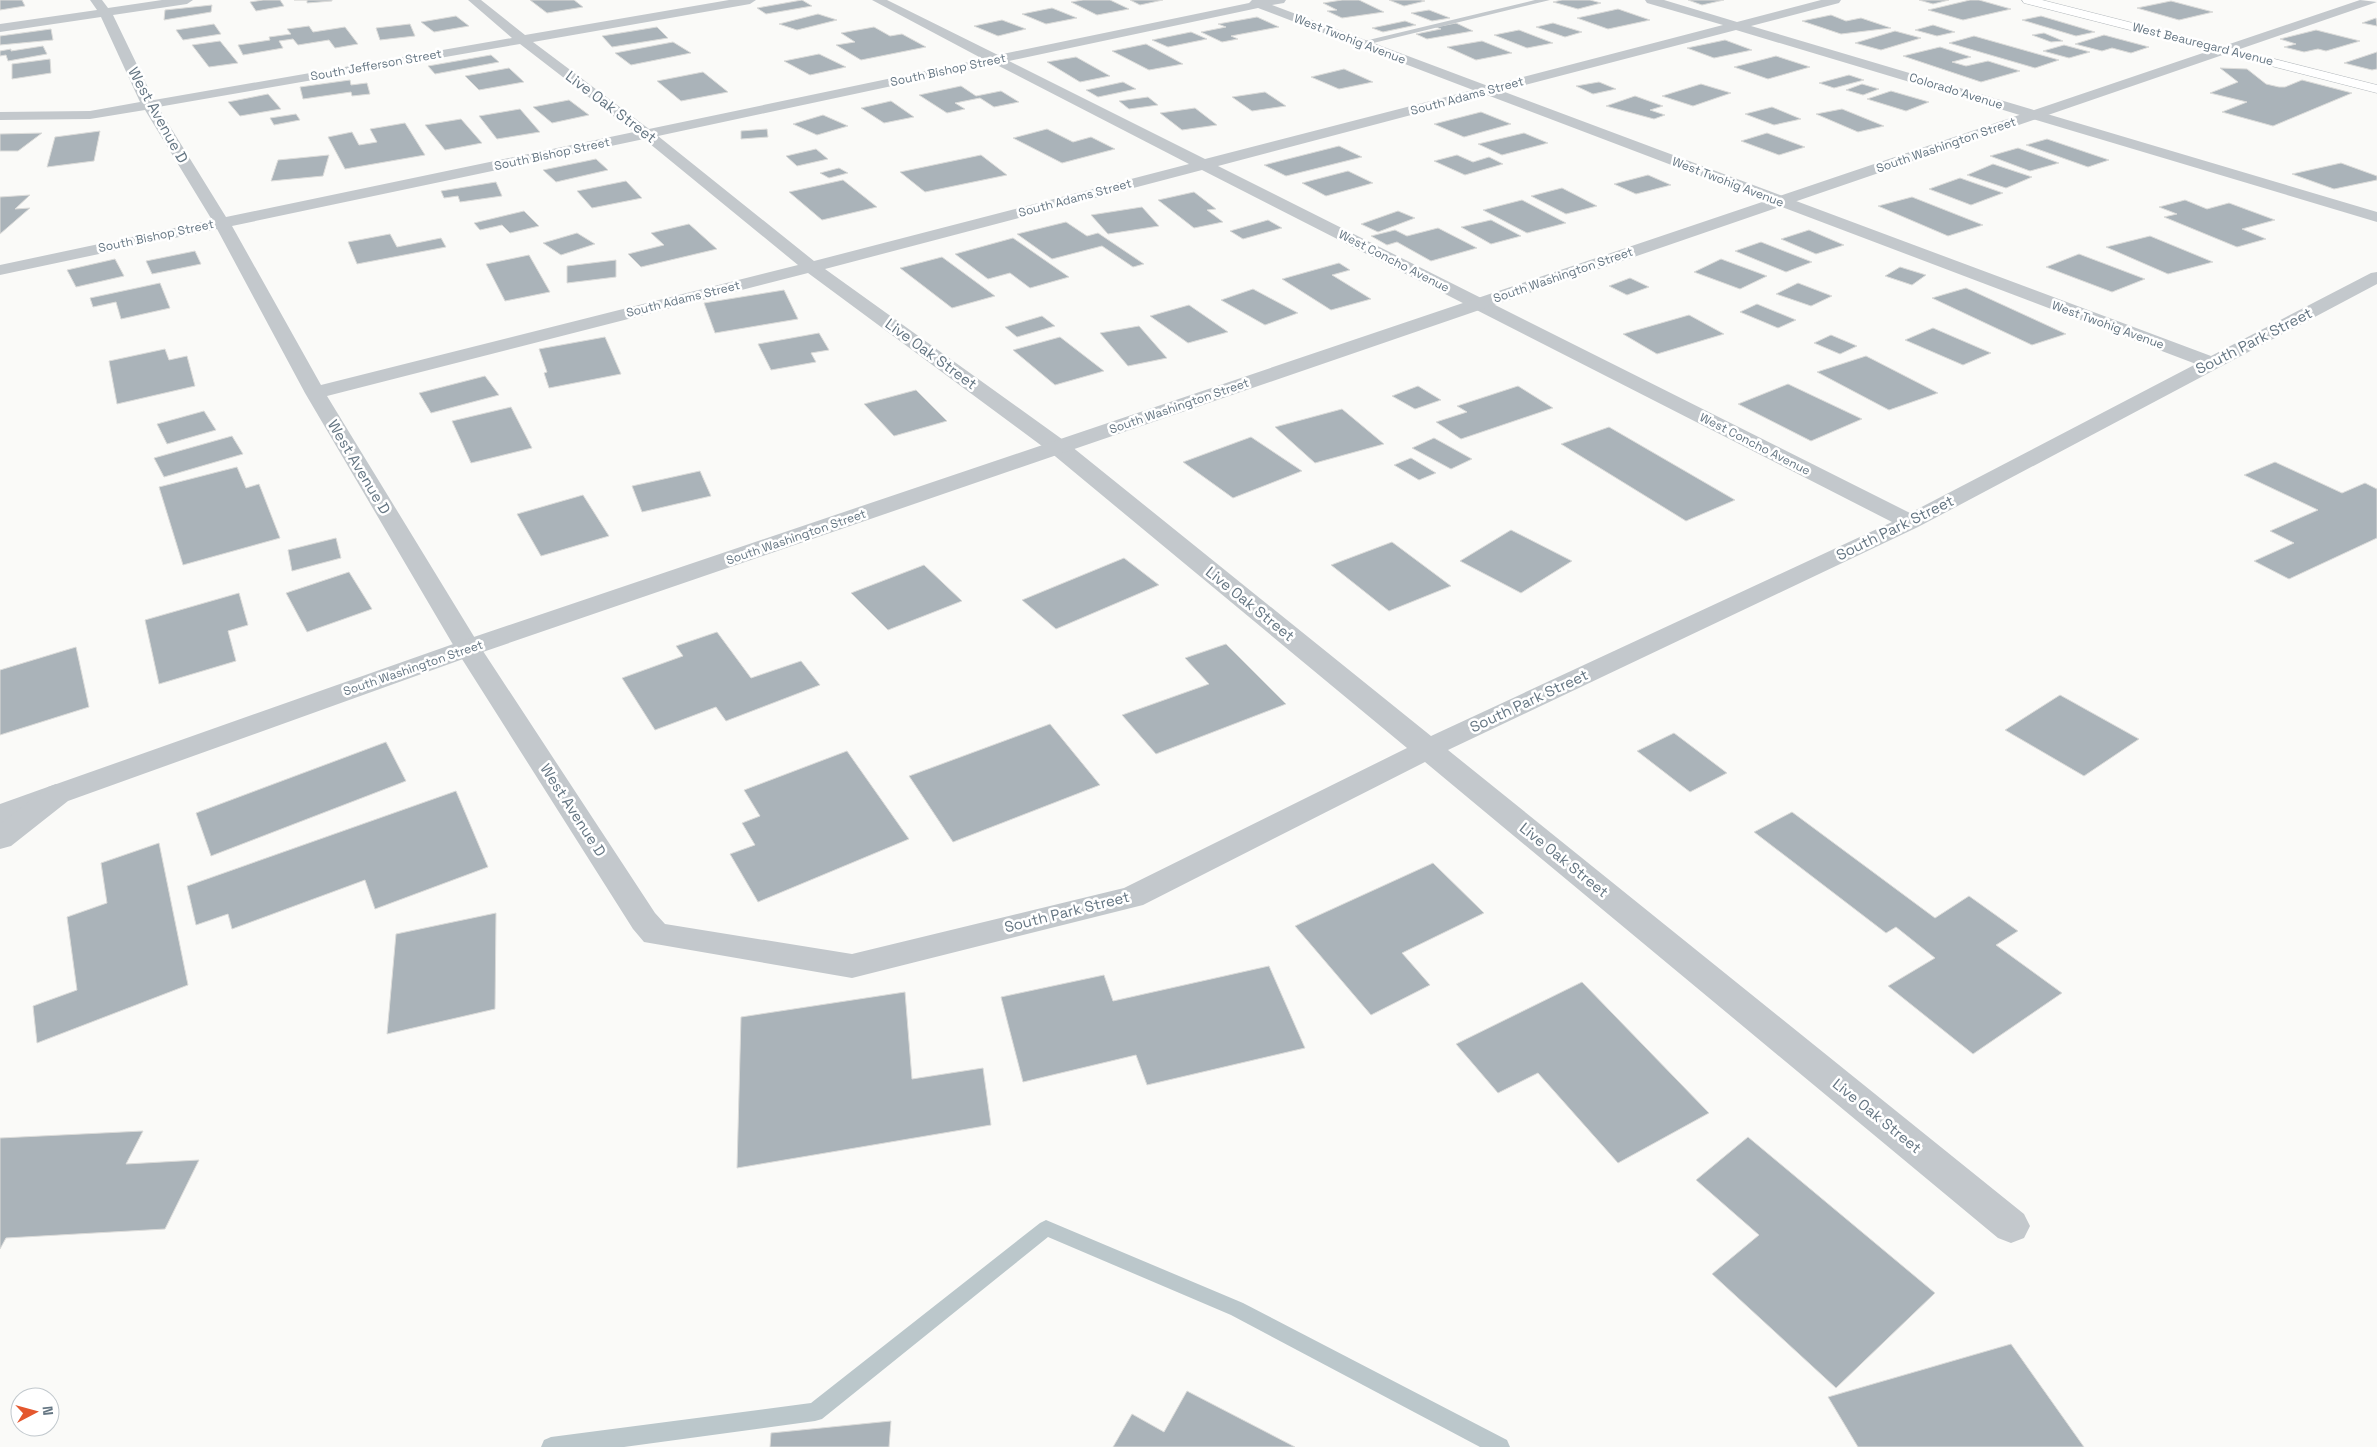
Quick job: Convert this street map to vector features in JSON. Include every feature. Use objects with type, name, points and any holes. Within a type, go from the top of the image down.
[{"type":"main road","name":"West Beauregard Avenue","points":[[2028,0],[2377,89]]},
{"type":"street","points":[[0,28],[100,6],[187,0]]},
{"type":"street","name":"Live Oak Street","points":[[474,0],[523,40],[647,134],[811,267],[1058,447],[2011,1226]]},
{"type":"street","name":"South Jefferson Street","points":[[0,116],[90,115],[148,103],[750,0]]},
{"type":"street","name":"West Concho Avenue","points":[[878,0],[1910,522]]},
{"type":"street","name":"South Bishop Street","points":[[0,270],[997,60],[1253,2],[1280,0]]},
{"type":"street","name":"Colorado Avenue","points":[[1650,0],[2377,217]]},
{"type":"street","name":"South Adams Street","points":[[315,393],[811,267],[1835,0]]},
{"type":"street","name":"South Washington Street","points":[[0,839],[58,794],[468,648],[2372,0]]},
{"type":"street","name":"West Twohig Avenue","points":[[1253,2],[1779,202],[2211,363]]},
{"type":"street","name":"West Avenue D","points":[[100,6],[148,103],[221,222],[315,393],[468,648],[644,921]]},
{"type":"street","name":"South Park Street","points":[[644,921],[655,934],[852,966],[1132,897],[1428,749],[1910,522],[2377,277]]},
{"type":"street","points":[[0,815],[58,794]]},
{"type":"lane","points":[[1361,43],[1546,0]]},
{"type":"building","points":[[0,0],[22,0],[25,6],[0,10]]},
{"type":"building","points":[[280,0],[284,6],[256,11],[250,2]]},
{"type":"building","points":[[307,0],[332,0],[332,1],[307,3]]},
{"type":"building","points":[[530,0],[574,0],[583,7],[547,13]]},
{"type":"building","points":[[802,0],[812,6],[766,14],[757,8]]},
{"type":"building","points":[[1110,0],[1129,9],[1097,15],[1071,2]]},
{"type":"building","points":[[1130,0],[1163,0],[1140,5]]},
{"type":"building","points":[[1359,0],[1384,12],[1342,18],[1327,11],[1337,10],[1323,3]]},
{"type":"building","points":[[1389,0],[1421,0],[1425,1],[1404,6]]},
{"type":"building","points":[[1562,0],[1590,0],[1601,3],[1578,9],[1553,2]]},
{"type":"building","points":[[1688,0],[1724,0],[1702,5]]},
{"type":"building","points":[[1919,0],[1949,0],[1933,4]]},
{"type":"building","points":[[1970,0],[1979,0],[2011,9],[1963,20],[1928,10]]},
{"type":"building","points":[[2171,1],[2213,12],[2179,20],[2137,8]]},
{"type":"building","points":[[212,5],[211,12],[164,20],[165,10]]},
{"type":"building","points":[[1052,8],[1077,18],[1046,24],[1022,14]]},
{"type":"building","points":[[1618,9],[1650,20],[1608,29],[1577,18]]},
{"type":"building","points":[[1429,10],[1450,18],[1432,21],[1411,13]]},
{"type":"building","points":[[818,14],[837,20],[797,30],[779,24]]},
{"type":"building","points":[[1831,15],[1846,21],[1861,18],[1891,28],[1841,34],[1802,21]]},
{"type":"building","points":[[456,16],[469,26],[434,32],[421,22]]},
{"type":"building","points":[[2041,16],[2095,32],[2076,36],[2022,20]]},
{"type":"building","points":[[1257,17],[1279,27],[1231,36],[1238,39],[1222,42],[1201,32],[1226,27],[1218,24]]},
{"type":"building","points":[[2376,18],[2377,26],[2362,23]]},
{"type":"building","points":[[1002,20],[1026,29],[998,36],[974,26]]},
{"type":"building","points":[[1405,21],[1416,25],[1383,32],[1372,28]]},
{"type":"building","points":[[1456,23],[1473,31],[1427,39],[1416,34],[1441,29],[1436,27]]},
{"type":"building","points":[[1553,23],[1582,32],[1565,37],[1536,27]]},
{"type":"building","points":[[214,24],[221,34],[183,40],[176,30]]},
{"type":"building","points":[[410,24],[415,36],[380,40],[376,28]]},
{"type":"building","points":[[1933,25],[1955,32],[1937,36],[1915,30]]},
{"type":"building","points":[[309,26],[313,32],[345,27],[358,44],[335,48],[329,40],[298,45],[293,39],[279,41],[283,48],[243,55],[238,45],[270,40],[269,37],[291,34],[287,29]]},
{"type":"building","points":[[657,27],[668,38],[612,47],[602,36]]},
{"type":"building","points":[[874,27],[890,36],[902,34],[926,47],[861,60],[836,45],[855,42],[841,33]]},
{"type":"building","points":[[51,29],[53,40],[0,45],[0,36]]},
{"type":"building","points":[[1519,30],[1553,43],[1527,48],[1494,35]]},
{"type":"building","points":[[2316,30],[2360,41],[2326,51],[2318,49],[2304,52],[2284,47],[2296,44],[2280,39]]},
{"type":"building","points":[[1895,31],[1921,38],[1881,50],[1855,43]]},
{"type":"building","points":[[1191,32],[1207,39],[1168,47],[1152,40]]},
{"type":"building","points":[[2044,33],[2063,41],[2051,42],[2032,35]]},
{"type":"building","points":[[2104,35],[2149,47],[2131,53],[2112,48],[2102,51],[2075,44]]},
{"type":"building","points":[[1974,36],[2059,60],[2035,68],[1949,43]]},
{"type":"building","points":[[1725,40],[1752,50],[1714,58],[1687,48]]},
{"type":"building","points":[[220,41],[238,63],[209,67],[192,45]]},
{"type":"building","points":[[1482,41],[1512,53],[1476,60],[1447,47]]},
{"type":"building","points":[[673,42],[691,53],[631,65],[615,53]]},
{"type":"building","points":[[1146,44],[1183,64],[1149,70],[1112,51]]},
{"type":"building","points":[[2064,45],[2090,52],[2069,58],[2043,51]]},
{"type":"building","points":[[43,46],[47,54],[8,61],[6,55],[0,56],[0,51]]},
{"type":"building","points":[[1940,47],[1971,57],[1952,62],[1966,66],[1988,61],[2020,71],[1981,82],[1903,56]]},
{"type":"building","points":[[2377,52],[2377,69],[2372,70],[2344,63]]},
{"type":"building","points":[[819,54],[846,67],[810,75],[784,61]]},
{"type":"building","points":[[491,55],[499,62],[435,74],[428,66]]},
{"type":"building","points":[[1776,56],[1810,67],[1768,79],[1734,67]]},
{"type":"building","points":[[1076,57],[1110,76],[1080,82],[1047,62]]},
{"type":"building","points":[[50,59],[51,73],[12,79],[12,64]]},
{"type":"building","points":[[509,68],[524,82],[479,90],[465,76]]},
{"type":"building","points":[[2220,68],[2247,69],[2266,84],[2279,87],[2285,87],[2302,80],[2352,93],[2273,126],[2222,112],[2247,102],[2210,93],[2238,82]]},
{"type":"building","points":[[1344,69],[1373,82],[1339,89],[1311,77]]},
{"type":"building","points":[[703,72],[728,92],[681,101],[657,81]]},
{"type":"building","points":[[1849,75],[1864,80],[1834,88],[1819,83]]},
{"type":"building","points":[[350,80],[351,85],[367,83],[370,94],[352,96],[351,92],[303,99],[300,87]]},
{"type":"building","points":[[1123,82],[1136,89],[1098,97],[1086,90]]},
{"type":"building","points":[[1599,82],[1616,89],[1593,94],[1576,86]]},
{"type":"building","points":[[1701,84],[1731,93],[1693,106],[1662,96]]},
{"type":"building","points":[[1862,84],[1879,89],[1863,95],[1846,90]]},
{"type":"building","points":[[961,86],[976,96],[1001,91],[1019,102],[994,107],[980,98],[955,103],[965,109],[947,113],[919,95]]},
{"type":"building","points":[[1891,91],[1929,102],[1906,111],[1867,99]]},
{"type":"building","points":[[1265,92],[1286,106],[1252,111],[1232,97]]},
{"type":"building","points":[[268,94],[281,109],[240,116],[228,102]]},
{"type":"building","points":[[1635,96],[1663,106],[1650,110],[1665,115],[1654,119],[1606,106]]},
{"type":"building","points":[[1148,97],[1158,105],[1129,109],[1119,101]]},
{"type":"building","points":[[569,100],[589,115],[552,123],[533,107]]},
{"type":"building","points":[[891,101],[914,117],[884,123],[861,108]]},
{"type":"building","points":[[1772,107],[1801,119],[1774,125],[1745,114]]},
{"type":"building","points":[[1195,108],[1217,125],[1182,130],[1160,113]]},
{"type":"building","points":[[520,109],[540,132],[497,139],[479,116]]},
{"type":"building","points":[[1842,109],[1884,126],[1858,132],[1816,114]]},
{"type":"building","points":[[1481,112],[1511,124],[1464,137],[1434,124]]},
{"type":"building","points":[[296,114],[300,120],[274,125],[270,118]]},
{"type":"building","points":[[823,115],[848,126],[817,135],[793,124]]},
{"type":"building","points":[[461,119],[482,143],[445,150],[425,125]]},
{"type":"building","points":[[405,123],[425,155],[345,169],[328,137],[352,132],[359,145],[377,142],[370,129]]},
{"type":"building","points":[[767,129],[768,137],[741,139],[741,131]]},
{"type":"building","points":[[1047,129],[1073,142],[1091,137],[1115,149],[1062,163],[1013,138]]},
{"type":"building","points":[[100,131],[94,161],[47,167],[55,137]]},
{"type":"building","points":[[42,133],[18,151],[0,151],[0,134]]},
{"type":"building","points":[[1524,133],[1548,143],[1502,155],[1478,144]]},
{"type":"building","points":[[1767,133],[1805,147],[1779,155],[1741,141]]},
{"type":"building","points":[[2047,139],[2109,160],[2088,167],[2026,145]]},
{"type":"building","points":[[1339,146],[1362,157],[1286,176],[1264,165]]},
{"type":"building","points":[[2018,148],[2059,163],[2030,171],[1990,156]]},
{"type":"building","points":[[816,149],[828,159],[797,166],[786,156]]},
{"type":"building","points":[[329,155],[323,176],[271,181],[278,160]]},
{"type":"building","points":[[981,155],[1007,175],[925,192],[900,172]]},
{"type":"building","points":[[1457,155],[1473,162],[1489,157],[1503,164],[1465,175],[1434,161]]},
{"type":"building","points":[[596,159],[608,170],[556,182],[543,170]]},
{"type":"building","points":[[2341,163],[2377,176],[2377,180],[2334,189],[2292,174]]},
{"type":"building","points":[[1993,164],[2032,177],[2006,188],[1967,175]]},
{"type":"building","points":[[839,168],[848,173],[829,178],[820,173]]},
{"type":"building","points":[[1348,171],[1373,183],[1326,196],[1302,183]]},
{"type":"building","points":[[1648,175],[1671,185],[1636,194],[1614,184]]},
{"type":"building","points":[[1960,178],[2003,193],[1971,205],[1929,189]]},
{"type":"building","points":[[843,180],[877,207],[822,220],[789,192]]},
{"type":"building","points":[[626,181],[642,198],[592,208],[577,191]]},
{"type":"building","points":[[496,182],[502,196],[460,202],[458,196],[444,198],[441,191]]},
{"type":"building","points":[[1562,188],[1597,206],[1566,214],[1531,196]]},
{"type":"building","points":[[1194,192],[1216,209],[1207,210],[1223,222],[1194,228],[1158,200]]},
{"type":"building","points":[[30,195],[15,209],[30,208],[0,234],[0,197]]},
{"type":"building","points":[[1912,197],[1983,225],[1948,236],[1878,206]]},
{"type":"building","points":[[1522,200],[1566,223],[1527,233],[1483,210]]},
{"type":"building","points":[[2185,200],[2207,209],[2229,203],[2275,220],[2242,229],[2266,239],[2237,247],[2164,217],[2177,214],[2159,207]]},
{"type":"building","points":[[1142,207],[1159,226],[1108,234],[1091,215]]},
{"type":"building","points":[[524,211],[539,226],[510,233],[502,225],[480,230],[474,223]]},
{"type":"building","points":[[1398,211],[1415,218],[1378,232],[1361,224]]},
{"type":"building","points":[[1268,220],[1282,228],[1243,239],[1230,231]]},
{"type":"building","points":[[1491,220],[1521,236],[1491,244],[1461,227]]},
{"type":"building","points":[[1066,222],[1087,236],[1098,233],[1144,264],[1133,267],[1102,246],[1052,259],[1017,234]]},
{"type":"building","points":[[689,224],[717,249],[641,267],[628,254],[664,245],[651,233]]},
{"type":"building","points":[[1438,228],[1477,248],[1431,261],[1397,242],[1387,245],[1371,236],[1395,230],[1407,236]]},
{"type":"building","points":[[1809,230],[1844,245],[1816,254],[1781,239]]},
{"type":"building","points":[[577,233],[595,244],[561,255],[543,243]]},
{"type":"building","points":[[390,234],[397,247],[441,238],[446,247],[357,264],[348,242]]},
{"type":"building","points":[[2150,236],[2213,262],[2168,274],[2106,247]]},
{"type":"building","points":[[1013,238],[1069,277],[1030,288],[1010,273],[988,279],[955,254]]},
{"type":"building","points":[[1761,242],[1812,262],[1786,272],[1735,251]]},
{"type":"building","points":[[195,251],[201,264],[152,274],[146,261]]},
{"type":"building","points":[[2079,254],[2145,279],[2112,292],[2046,267]]},
{"type":"building","points":[[529,255],[550,292],[505,301],[486,264]]},
{"type":"building","points":[[942,257],[995,296],[952,308],[900,268]]},
{"type":"building","points":[[115,259],[124,276],[76,287],[67,270]]},
{"type":"building","points":[[1721,259],[1767,276],[1740,289],[1694,272]]},
{"type":"building","points":[[616,260],[616,277],[567,283],[567,266]]},
{"type":"building","points":[[1339,263],[1350,270],[1332,275],[1371,299],[1331,310],[1282,279]]},
{"type":"building","points":[[1900,267],[1926,275],[1912,285],[1885,276]]},
{"type":"building","points":[[1630,278],[1649,287],[1627,295],[1609,286]]},
{"type":"building","points":[[160,283],[170,308],[121,319],[116,302],[93,307],[90,298]]},
{"type":"building","points":[[1798,283],[1832,296],[1811,306],[1776,294]]},
{"type":"building","points":[[1966,288],[2066,334],[2032,345],[1932,298]]},
{"type":"building","points":[[1253,289],[1298,313],[1265,325],[1221,300]]},
{"type":"building","points":[[784,290],[798,319],[715,333],[704,303]]},
{"type":"building","points":[[1757,304],[1796,320],[1778,328],[1740,312]]},
{"type":"building","points":[[1189,305],[1228,332],[1188,343],[1150,316]]},
{"type":"building","points":[[1689,315],[1724,334],[1657,354],[1623,334]]},
{"type":"building","points":[[1042,316],[1055,326],[1017,337],[1005,327]]},
{"type":"building","points":[[1139,326],[1167,358],[1128,366],[1100,333]]},
{"type":"building","points":[[1933,328],[1991,353],[1963,365],[1905,340]]},
{"type":"building","points":[[819,333],[829,350],[811,353],[816,362],[771,370],[758,344]]},
{"type":"building","points":[[1831,335],[1857,346],[1840,354],[1814,343]]},
{"type":"building","points":[[605,337],[621,374],[549,388],[544,373],[547,372],[539,349]]},
{"type":"building","points":[[1060,337],[1104,371],[1055,385],[1013,350]]},
{"type":"building","points":[[165,349],[169,360],[187,356],[195,386],[117,404],[109,361]]},
{"type":"building","points":[[1866,356],[1938,393],[1889,410],[1817,372]]},
{"type":"building","points":[[485,376],[499,395],[431,413],[419,393]]},
{"type":"building","points":[[1788,384],[1862,419],[1811,441],[1738,404]]},
{"type":"building","points":[[1418,386],[1441,400],[1415,409],[1392,396]]},
{"type":"building","points":[[1518,386],[1553,408],[1461,439],[1436,422],[1467,412],[1457,406]]},
{"type":"building","points":[[916,390],[947,421],[894,436],[864,404]]},
{"type":"building","points":[[511,407],[532,448],[471,463],[452,421]]},
{"type":"building","points":[[1342,409],[1384,444],[1315,463],[1275,427]]},
{"type":"building","points":[[204,411],[216,430],[167,444],[157,424]]},
{"type":"building","points":[[1609,427],[1735,500],[1686,521],[1561,444]]},
{"type":"building","points":[[232,436],[243,454],[164,477],[154,458]]},
{"type":"building","points":[[1251,437],[1302,471],[1233,498],[1183,462]]},
{"type":"building","points":[[1434,438],[1472,459],[1451,469],[1412,448]]},
{"type":"building","points":[[1411,458],[1436,473],[1419,480],[1394,465]]},
{"type":"building","points":[[2275,462],[2342,493],[2365,483],[2377,489],[2377,538],[2289,579],[2254,561],[2294,543],[2270,531],[2318,510],[2244,475]]},
{"type":"building","points":[[237,467],[246,488],[259,484],[280,538],[183,565],[159,487]]},
{"type":"building","points":[[700,471],[711,496],[642,512],[632,486]]},
{"type":"building","points":[[583,495],[609,536],[541,556],[517,514]]},
{"type":"building","points":[[1511,530],[1572,561],[1521,593],[1460,561]]},
{"type":"building","points":[[336,538],[341,558],[292,571],[288,550]]},
{"type":"building","points":[[1392,542],[1451,586],[1389,611],[1331,565]]},
{"type":"building","points":[[1124,558],[1159,585],[1056,629],[1022,600]]},
{"type":"building","points":[[924,565],[962,601],[888,630],[851,593]]},
{"type":"building","points":[[349,572],[372,609],[307,632],[286,593]]},
{"type":"building","points":[[239,593],[248,625],[228,631],[236,661],[159,684],[145,620]]},
{"type":"building","points":[[717,632],[751,678],[801,661],[820,685],[726,721],[716,707],[655,730],[622,678],[683,656],[676,646]]},
{"type":"building","points":[[1226,644],[1286,704],[1156,754],[1122,715],[1209,684],[1185,658]]},
{"type":"building","points":[[76,647],[89,707],[0,735],[0,670]]},
{"type":"building","points":[[2060,695],[2139,739],[2084,776],[2005,730]]},
{"type":"building","points":[[1050,724],[1100,785],[953,842],[909,776]]},
{"type":"building","points":[[1674,733],[1727,773],[1690,792],[1637,751]]},
{"type":"building","points":[[386,742],[406,781],[211,856],[196,813]]},
{"type":"building","points":[[847,751],[909,839],[758,902],[730,854],[755,845],[742,823],[760,816],[744,790]]},
{"type":"building","points":[[456,791],[488,867],[375,909],[365,880],[232,929],[228,914],[196,925],[187,886]]},
{"type":"building","points":[[1792,812],[1935,918],[1969,896],[2018,931],[1996,945],[2062,993],[1973,1054],[1888,986],[1935,958],[1896,927],[1886,933],[1754,832]]},
{"type":"building","points":[[159,843],[188,985],[37,1043],[33,1006],[77,990],[67,917],[107,903],[101,863]]},
{"type":"building","points":[[1433,863],[1484,913],[1402,953],[1430,985],[1371,1015],[1295,926]]},
{"type":"building","points":[[496,913],[495,1009],[387,1034],[396,934]]},
{"type":"building","points":[[1269,966],[1305,1048],[1147,1085],[1136,1055],[1023,1082],[1001,997],[1104,975],[1113,1001]]},
{"type":"building","points":[[1582,982],[1709,1113],[1618,1163],[1538,1073],[1498,1093],[1456,1044]]},
{"type":"building","points":[[905,992],[912,1079],[983,1068],[991,1125],[737,1168],[741,1017]]},
{"type":"building","points":[[143,1131],[126,1164],[199,1160],[165,1229],[6,1238],[0,1249],[0,1138]]},
{"type":"building","points":[[1748,1137],[1935,1293],[1836,1388],[1712,1274],[1759,1235],[1696,1180]]},
{"type":"building","points":[[2011,1344],[2084,1447],[1858,1447],[1828,1397]]},
{"type":"building","points":[[1187,1391],[1295,1447],[1113,1447],[1132,1414],[1164,1432]]},
{"type":"building","points":[[891,1421],[889,1447],[770,1447],[771,1433]]},
{"type":"waterway","points":[[551,1447],[815,1412],[1046,1228],[1237,1309],[1500,1447]]}]
